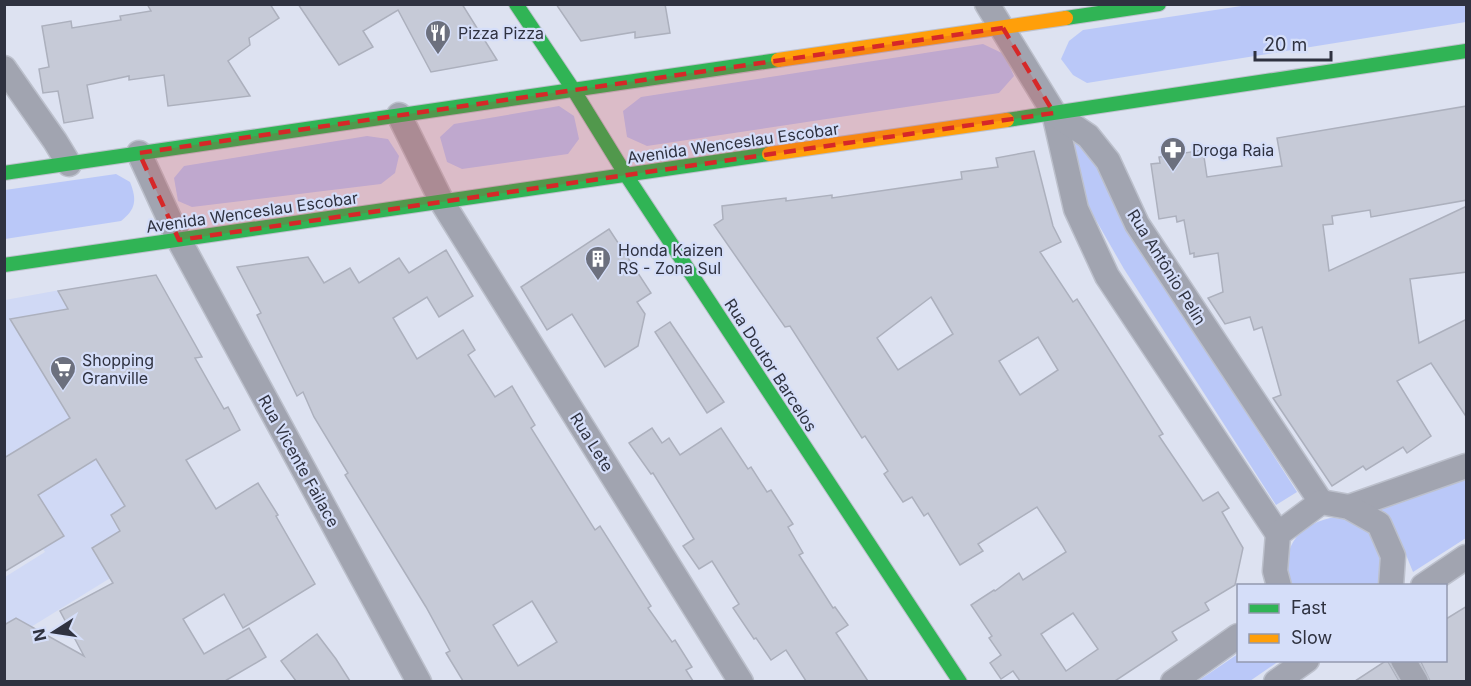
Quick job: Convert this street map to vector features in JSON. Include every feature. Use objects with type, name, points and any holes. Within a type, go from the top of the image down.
[{"type":"main road","name":"Rua Doutor Barcelos","points":[[516,4],[960,681]]},
{"type":"main road","points":[[4,173],[1159,4]]},
{"type":"main road","name":"Avenida Wenceslau Escobar","points":[[4,265],[1467,51]]},
{"type":"street","points":[[987,4],[1054,113],[1076,208],[1107,276],[1278,534],[1275,572],[1279,584]]},
{"type":"street","points":[[4,68],[69,164]]},
{"type":"street","name":"Rua Antônio Pelin","points":[[1054,113],[1088,136],[1108,161],[1137,224],[1321,502]]},
{"type":"street","name":"Rua Lete","points":[[399,115],[442,202],[741,681]]},
{"type":"street","name":"Rua Vicente Failace","points":[[139,153],[180,240],[419,681]]},
{"type":"street","points":[[1349,507],[1467,466]]},
{"type":"street","points":[[1278,534],[1321,502],[1349,507],[1379,524],[1393,556],[1390,584]]},
{"type":"street","points":[[1425,584],[1467,557]]},
{"type":"street","points":[[1173,681],[1237,637]]},
{"type":"street","points":[[1276,681],[1304,662]]},
{"type":"street","points":[[1404,662],[1416,681]]},
{"type":"highlighted area","points":[[1003,28],[1054,113],[179,240],[139,153]]},
{"type":"shaded area","points":[[1248,5],[1466,5],[1466,22],[1087,83],[1073,75],[1061,59],[1069,41],[1083,30]]},
{"type":"shaded area","points":[[983,44],[1004,54],[1014,76],[999,93],[647,146],[627,137],[623,111],[641,97]]},
{"type":"shaded area","points":[[559,106],[574,116],[579,139],[568,154],[462,169],[447,162],[440,137],[454,124]]},
{"type":"shaded area","points":[[367,136],[388,139],[399,156],[395,173],[381,184],[192,207],[178,201],[174,178],[184,166]]},
{"type":"shaded area","points":[[1077,141],[1089,145],[1144,254],[1297,492],[1276,505],[1124,269],[1089,208],[1072,149]]},
{"type":"shaded area","points":[[116,174],[130,182],[134,194],[134,204],[121,221],[5,239],[5,190]]},
{"type":"shaded area","name":"Shopping Granville","points":[[60,290],[201,522],[5,643],[5,577],[45,552],[5,484],[5,300]]},
{"type":"shaded area","points":[[1466,476],[1466,538],[1413,572],[1400,540],[1379,508]]},
{"type":"shaded area","points":[[1330,518],[1344,519],[1358,523],[1372,534],[1382,559],[1378,584],[1291,584],[1287,561],[1289,551],[1300,534],[1318,522]]},
{"type":"shaded area","points":[[1237,655],[1237,662],[1278,662],[1250,681],[1198,681]]},
{"type":"building","points":[[147,4],[270,4],[279,18],[249,38],[250,45],[228,61],[250,96],[168,106],[164,75],[129,80],[129,76],[87,85],[93,118],[64,123],[58,91],[43,93],[39,69],[49,67],[42,26],[71,21],[72,28],[121,20],[120,16],[151,11]]},
{"type":"building","points":[[298,4],[462,4],[497,60],[431,72],[398,10],[363,31],[373,47],[339,65]]},
{"type":"building","points":[[556,4],[665,4],[670,33],[635,38],[635,32],[581,41]]},
{"type":"building","points":[[1467,106],[1467,200],[1371,217],[1370,210],[1332,216],[1333,224],[1323,225],[1329,271],[1467,206],[1467,272],[1410,279],[1419,343],[1467,319],[1467,418],[1431,363],[1397,381],[1431,436],[1407,453],[1403,447],[1366,470],[1363,466],[1332,486],[1273,398],[1281,395],[1262,327],[1254,330],[1250,317],[1225,324],[1208,298],[1223,292],[1218,253],[1194,257],[1194,253],[1190,254],[1184,220],[1177,222],[1176,216],[1159,219],[1151,164],[1160,163],[1159,157],[1203,150],[1207,177],[1282,166],[1277,138]]},
{"type":"building","points":[[1034,151],[1053,226],[1061,242],[1040,252],[1073,302],[1077,299],[1163,434],[1159,436],[1203,501],[1218,492],[1229,508],[1222,512],[1243,548],[1235,585],[1205,603],[1209,610],[1172,632],[1177,640],[1115,681],[1020,681],[1013,671],[1001,679],[990,663],[1001,655],[989,638],[992,636],[971,605],[1019,573],[1023,580],[1066,552],[1062,545],[1037,507],[978,544],[983,551],[960,565],[928,513],[924,516],[912,497],[903,502],[884,474],[888,471],[865,436],[862,438],[790,326],[785,327],[714,225],[723,219],[722,206],[786,198],[786,201],[832,195],[832,198],[962,179],[961,172],[998,167],[996,158]],"holes":[[[931,297],[953,334],[898,370],[877,338]],[[1038,337],[1058,370],[1020,395],[999,361]],[[1073,613],[1098,649],[1066,671],[1041,634]]]},
{"type":"building","name":"Honda Kaizen RS - Zona Sul","points":[[609,229],[651,293],[637,302],[645,314],[638,346],[605,367],[572,314],[547,330],[521,287]]},
{"type":"building","points":[[446,250],[473,296],[439,317],[427,297],[393,318],[417,359],[463,330],[475,350],[468,355],[495,397],[512,386],[535,425],[531,428],[595,530],[600,526],[651,606],[648,608],[672,642],[675,640],[692,667],[686,670],[693,681],[463,681],[446,653],[450,651],[426,607],[345,475],[348,473],[314,417],[303,392],[297,396],[257,315],[261,313],[237,267],[308,257],[324,283],[350,268],[359,283],[399,258],[409,273]],"holes":[[[532,601],[557,642],[518,666],[493,625]]]},
{"type":"building","points":[[156,275],[202,357],[195,358],[224,409],[228,407],[240,430],[186,460],[216,509],[258,483],[315,584],[243,628],[224,594],[183,619],[204,654],[249,628],[266,657],[225,681],[4,681],[4,625],[16,618],[84,656],[60,611],[113,583],[92,548],[120,531],[111,515],[125,506],[96,459],[38,495],[64,536],[4,572],[4,458],[70,418],[10,319],[68,309],[58,291]]},
{"type":"building","points":[[670,322],[724,402],[707,413],[655,332]]},
{"type":"building","points":[[652,428],[662,443],[669,438],[680,455],[721,428],[748,469],[751,467],[767,492],[771,490],[793,524],[788,527],[803,553],[799,555],[833,608],[835,607],[848,625],[836,633],[868,681],[806,681],[786,650],[771,660],[733,608],[739,604],[712,561],[699,569],[683,546],[694,539],[653,473],[651,474],[629,443]]},
{"type":"building","points":[[1467,606],[1467,681],[1430,681],[1421,662],[1447,662],[1447,618]]},
{"type":"building","points":[[317,634],[350,681],[296,681],[281,661]]},
{"type":"building","points":[[1384,662],[1388,662],[1399,681],[1355,681]]},
{"type":"traffic: fast","points":[[516,4],[960,682]]},
{"type":"traffic: fast","points":[[1066,18],[1159,4]]},
{"type":"traffic: fast","points":[[1007,120],[1466,51]]},
{"type":"traffic: fast","points":[[4,173],[778,60]]},
{"type":"traffic: fast","points":[[4,265],[769,154]]},
{"type":"traffic: slow","points":[[778,60],[1066,18]]},
{"type":"traffic: slow","points":[[769,154],[1007,120]]},
{"type":"place","name":"Pizza Pizza","points":[[438,56]]},
{"type":"place","name":"Droga Raia","points":[[1173,173]]},
{"type":"place","name":"Honda Kaizen RS - Zona Sul","points":[[598,282]]},
{"type":"place","name":"Shopping Granville","points":[[63,392]]}]
